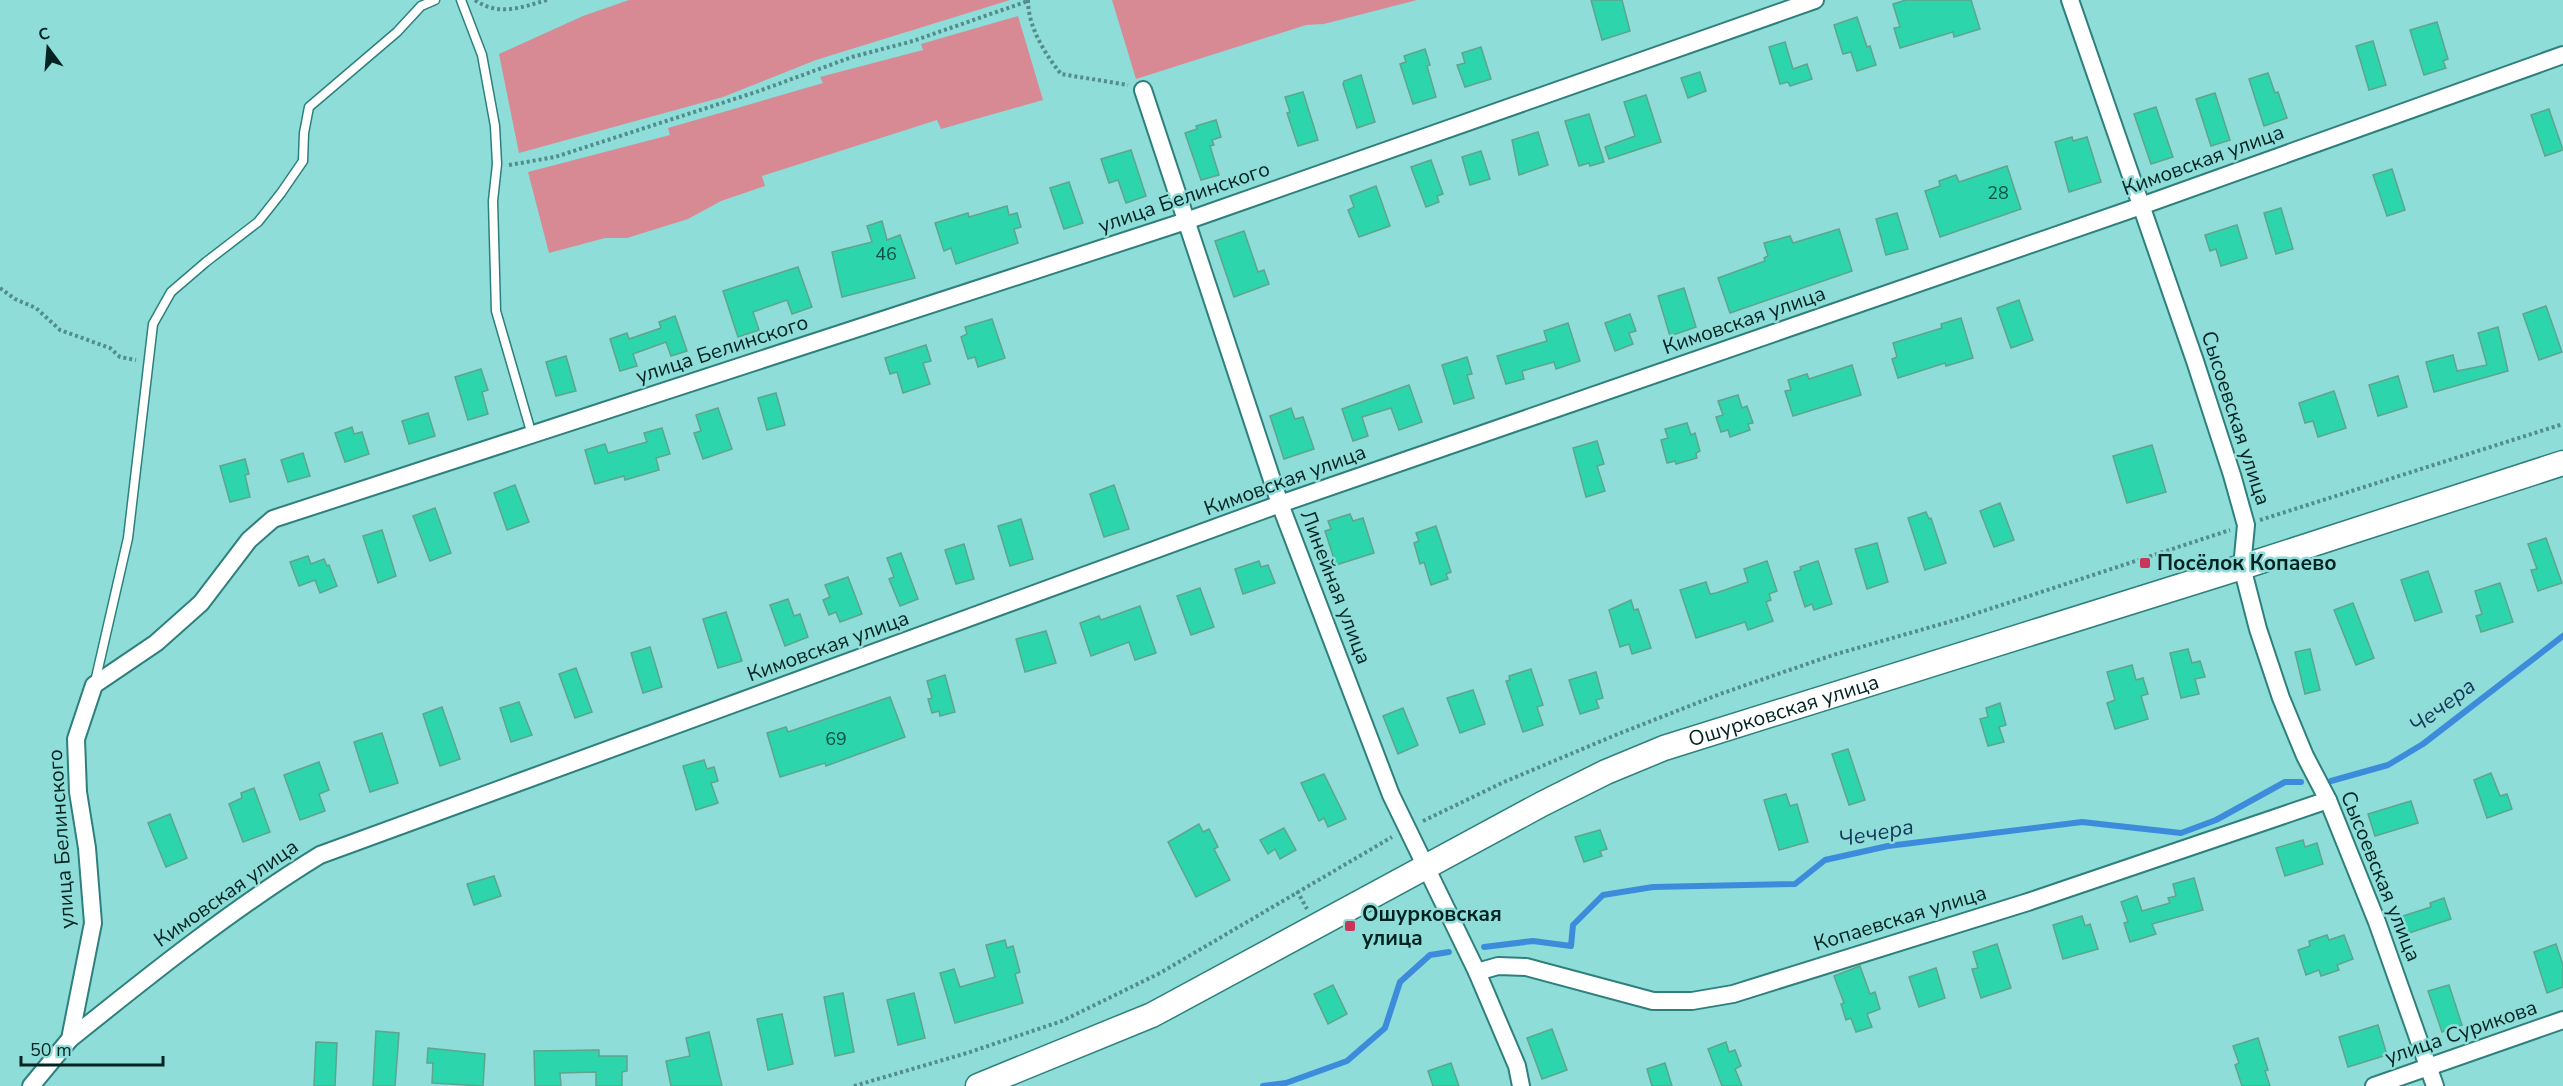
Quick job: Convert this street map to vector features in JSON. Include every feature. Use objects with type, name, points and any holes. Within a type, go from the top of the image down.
[{"type":"street","name":"улица Белинского","points":[[31,1086],[70,1039],[93,923],[87,848],[78,792],[76,739],[94,685],[156,643],[201,603],[249,540],[273,519],[1186,221],[1815,0]]},
{"type":"street","name":"Сысоевская улица","points":[[2070,0],[2195,361],[2238,495],[2246,525],[2242,567],[2258,629],[2281,698],[2305,756],[2328,800],[2377,922],[2435,1086]]},
{"type":"street","name":"Кимовская улица","points":[[70,1039],[255,896],[320,855],[1280,504],[2141,206],[2563,55]]},
{"type":"street","name":"Линейная улица","points":[[1143,90],[1280,504],[1391,795],[1477,972],[1517,1066],[1521,1086]]},
{"type":"street","name":"Ошурковская улица","points":[[978,1086],[1162,1010],[1542,804],[1606,772],[1664,748],[2242,567],[2563,463]]},
{"type":"street","name":"Копаевская улица","points":[[1477,972],[1510,965],[1526,967],[1653,1001],[1692,1001],[1733,994],[2028,902],[2328,800]]},
{"type":"street","name":"улица Сурикова","points":[[2374,1086],[2563,1020]]},
{"type":"lane","points":[[94,685],[129,538],[153,324],[171,292],[258,222],[303,161],[304,133],[309,107],[397,32],[421,6],[435,0]]},
{"type":"lane","points":[[461,0],[482,55],[495,126],[496,164],[493,201],[496,311],[532,435]]},
{"type":"path","points":[[474,0],[482,5],[508,11],[547,0]]},
{"type":"path","points":[[496,164],[511,165],[555,157],[759,92],[852,57],[913,41],[1028,0],[1028,8],[1044,53],[1061,74],[1125,84],[1143,90]]},
{"type":"path","points":[[0,288],[15,299],[36,308],[60,330],[111,348],[120,357],[149,363]]},
{"type":"shaded area","points":[[629,0],[1010,0],[816,60],[723,97],[519,153],[499,54],[583,16]]},
{"type":"shaded area","points":[[1112,0],[1417,0],[1324,24],[1306,25],[1136,79]]},
{"type":"shaded area","points":[[1018,16],[1043,100],[941,129],[937,120],[762,176],[765,186],[721,201],[688,219],[627,238],[605,238],[549,253],[528,172],[670,135],[668,128],[823,83],[820,77],[923,50],[921,44]]},
{"type":"building","points":[[1591,0],[1622,0],[1630,31],[1602,40]]},
{"type":"building","points":[[1906,0],[1971,0],[1980,29],[1954,37],[1953,32],[1900,48],[1894,28],[1900,27],[1893,4]]},
{"type":"building","points":[[1857,17],[1876,65],[1857,71],[1851,52],[1843,54],[1834,25]]},
{"type":"building","points":[[2437,22],[2448,59],[2443,61],[2446,68],[2424,75],[2410,30]]},
{"type":"building","points":[[2373,41],[2386,85],[2369,90],[2356,46]]},
{"type":"building","points":[[1785,42],[1793,69],[1807,64],[1812,79],[1790,86],[1788,82],[1780,84],[1769,47]]},
{"type":"building","points":[[1481,47],[1491,79],[1465,87],[1457,65],[1465,63],[1462,53]]},
{"type":"building","points":[[1425,49],[1430,65],[1427,66],[1436,97],[1413,104],[1400,64],[1406,62],[1404,56]]},
{"type":"building","points":[[1700,72],[1706,91],[1688,98],[1681,78]]},
{"type":"building","points":[[2268,73],[2275,93],[2278,92],[2287,118],[2264,126],[2249,79]]},
{"type":"building","points":[[1361,75],[1375,122],[1357,128],[1343,84],[1344,81]]},
{"type":"building","points":[[1303,92],[1318,140],[1298,146],[1287,113],[1290,112],[1285,97]]},
{"type":"building","points":[[2215,93],[2230,140],[2211,146],[2196,99]]},
{"type":"building","points":[[1646,95],[1661,142],[1609,159],[1605,147],[1635,136],[1624,102]]},
{"type":"building","points":[[2156,107],[2173,157],[2151,164],[2134,114]]},
{"type":"building","points":[[2549,109],[2563,150],[2545,156],[2531,115]]},
{"type":"building","points":[[1589,114],[1604,162],[1579,166],[1565,121]]},
{"type":"building","points":[[1216,120],[1221,137],[1212,140],[1214,145],[1210,146],[1219,175],[1201,180],[1185,133],[1197,129],[1196,126]]},
{"type":"building","points":[[1538,132],[1548,165],[1519,175],[1512,140]]},
{"type":"building","points":[[2072,137],[2073,141],[2087,137],[2101,182],[2069,192],[2055,142]]},
{"type":"building","points":[[1131,150],[1146,196],[1126,203],[1118,180],[1109,183],[1101,159]]},
{"type":"building","points":[[1481,151],[1490,179],[1470,185],[1462,157]]},
{"type":"building","points":[[1431,160],[1443,194],[1437,196],[1439,202],[1426,207],[1411,167]]},
{"type":"building","points":[[2007,166],[2021,209],[1940,237],[1925,191],[1940,186],[1939,181],[1956,175],[1959,182]]},
{"type":"building","points":[[2392,169],[2405,210],[2387,216],[2373,175]]},
{"type":"building","points":[[1069,182],[1083,223],[1064,229],[1050,188]]},
{"type":"building","points":[[1376,186],[1390,226],[1359,237],[1348,210],[1354,207],[1350,196]]},
{"type":"building","points":[[1007,206],[1009,215],[1017,213],[1021,227],[1014,229],[1018,243],[956,264],[951,248],[944,251],[935,223],[968,213],[969,217]]},
{"type":"building","points":[[2281,208],[2293,249],[2276,254],[2264,213]]},
{"type":"building","points":[[1897,213],[1908,249],[1886,255],[1876,219]]},
{"type":"building","points":[[882,221],[887,240],[900,235],[915,278],[842,297],[832,252],[872,242],[867,226]]},
{"type":"building","points":[[2237,225],[2247,258],[2221,266],[2216,249],[2210,251],[2205,235]]},
{"type":"building","points":[[1839,229],[1852,271],[1730,313],[1718,278],[1765,261],[1764,258],[1768,256],[1764,243],[1790,236],[1793,243]]},
{"type":"building","points":[[1244,231],[1258,272],[1264,270],[1269,284],[1234,297],[1215,241]]},
{"type":"building","points":[[798,267],[812,307],[792,314],[787,300],[753,312],[759,330],[738,337],[723,291]]},
{"type":"building","points":[[1684,288],[1696,327],[1670,336],[1658,296]]},
{"type":"building","points":[[2019,300],[2033,340],[2011,348],[1997,308]]},
{"type":"building","points":[[2546,306],[2562,352],[2539,360],[2523,314]]},
{"type":"building","points":[[1630,314],[1636,331],[1629,333],[1633,344],[1615,351],[1605,323]]},
{"type":"building","points":[[675,316],[687,351],[671,356],[666,342],[633,354],[637,366],[620,371],[610,339],[627,333],[629,339],[661,328],[659,322]]},
{"type":"building","points":[[1961,318],[1973,358],[1946,366],[1945,363],[1898,378],[1892,359],[1897,357],[1893,343],[1942,328],[1941,324]]},
{"type":"building","points":[[992,319],[1005,358],[978,367],[975,357],[968,359],[961,337],[967,334],[965,327]]},
{"type":"building","points":[[1568,323],[1580,361],[1556,369],[1554,362],[1522,371],[1524,379],[1506,384],[1497,356],[1547,341],[1544,331]]},
{"type":"building","points":[[2498,327],[2508,371],[2434,392],[2426,362],[2453,355],[2457,371],[2487,365],[2478,333]]},
{"type":"building","points":[[926,345],[931,361],[923,363],[930,384],[903,393],[897,372],[890,374],[885,358]]},
{"type":"building","points":[[566,356],[576,391],[556,396],[546,362]]},
{"type":"building","points":[[1467,357],[1472,374],[1467,375],[1474,398],[1454,404],[1442,365]]},
{"type":"building","points":[[1852,365],[1861,395],[1793,416],[1785,391],[1791,390],[1788,380],[1807,374],[1809,379]]},
{"type":"building","points":[[481,369],[488,390],[482,392],[488,414],[468,420],[455,377]]},
{"type":"building","points":[[2398,376],[2407,407],[2378,416],[2369,385]]},
{"type":"building","points":[[1409,385],[1422,422],[1399,430],[1391,408],[1362,417],[1368,436],[1353,441],[1342,409]]},
{"type":"building","points":[[2334,391],[2346,428],[2318,437],[2313,421],[2305,423],[2299,403]]},
{"type":"building","points":[[776,393],[785,425],[767,430],[758,398]]},
{"type":"building","points":[[1738,395],[1742,408],[1747,406],[1753,423],[1748,424],[1750,430],[1730,437],[1728,430],[1721,432],[1716,417],[1723,415],[1718,401]]},
{"type":"building","points":[[718,408],[732,449],[703,459],[694,433],[701,431],[696,415]]},
{"type":"building","points":[[1291,408],[1295,419],[1303,417],[1314,449],[1284,459],[1270,416]]},
{"type":"building","points":[[428,413],[435,436],[409,444],[402,421]]},
{"type":"building","points":[[1687,423],[1691,435],[1695,433],[1700,451],[1696,453],[1697,458],[1676,464],[1675,461],[1667,463],[1661,440],[1668,438],[1665,429]]},
{"type":"building","points":[[352,427],[354,434],[362,432],[369,454],[345,462],[335,433]]},
{"type":"building","points":[[662,428],[670,454],[656,458],[659,470],[625,480],[624,476],[595,484],[585,450],[605,444],[608,453],[647,442],[644,433]]},
{"type":"building","points":[[1597,441],[1604,464],[1597,466],[1605,491],[1586,497],[1573,448]]},
{"type":"building","points":[[2152,445],[2166,492],[2127,503],[2113,456]]},
{"type":"building","points":[[303,453],[310,476],[288,482],[281,460]]},
{"type":"building","points":[[245,459],[249,474],[245,475],[250,497],[230,502],[220,466]]},
{"type":"building","points":[[515,485],[529,522],[507,530],[494,493]]},
{"type":"building","points":[[1114,485],[1129,529],[1104,537],[1090,494]]},
{"type":"building","points":[[2000,503],[2014,540],[1994,547],[1980,511]]},
{"type":"building","points":[[435,508],[451,553],[430,561],[413,516]]},
{"type":"building","points":[[1926,512],[1929,519],[1931,518],[1946,563],[1925,570],[1908,518]]},
{"type":"building","points":[[1350,514],[1353,521],[1363,518],[1374,553],[1336,565],[1325,531],[1331,529],[1328,521]]},
{"type":"building","points":[[1021,519],[1033,559],[1010,566],[998,526]]},
{"type":"building","points":[[1436,526],[1451,572],[1446,574],[1448,579],[1431,585],[1424,562],[1420,564],[1414,543],[1419,541],[1416,533]]},
{"type":"building","points":[[382,530],[396,576],[378,583],[363,536]]},
{"type":"building","points":[[2546,538],[2562,583],[2538,591],[2531,570],[2537,569],[2528,544]]},
{"type":"building","points":[[1877,543],[1888,582],[1867,589],[1855,549]]},
{"type":"building","points":[[964,544],[974,579],[956,584],[945,550]]},
{"type":"building","points":[[901,553],[918,599],[900,606],[889,579],[894,577],[887,558]]},
{"type":"building","points":[[308,556],[311,564],[324,559],[327,566],[329,565],[337,586],[320,593],[315,580],[299,586],[290,562]]},
{"type":"building","points":[[1259,561],[1261,567],[1268,565],[1275,583],[1243,594],[1235,569]]},
{"type":"building","points":[[1767,561],[1777,591],[1769,594],[1771,600],[1766,602],[1773,621],[1748,630],[1745,622],[1696,638],[1680,590],[1706,582],[1710,594],[1716,593],[1748,582],[1744,569]]},
{"type":"building","points":[[1818,561],[1832,604],[1814,610],[1812,604],[1805,607],[1794,572],[1801,570],[1800,567]]},
{"type":"building","points":[[2428,571],[2442,612],[2415,621],[2401,580]]},
{"type":"building","points":[[848,577],[862,614],[840,622],[836,612],[829,615],[823,600],[830,597],[825,585]]},
{"type":"building","points":[[2500,583],[2513,622],[2481,632],[2476,616],[2482,614],[2475,591]]},
{"type":"building","points":[[1200,588],[1214,627],[1191,635],[1177,596]]},
{"type":"building","points":[[788,599],[794,616],[800,614],[808,637],[785,646],[770,605]]},
{"type":"building","points":[[1631,600],[1634,610],[1638,609],[1651,648],[1632,654],[1629,644],[1620,647],[1609,610]]},
{"type":"building","points":[[2353,603],[2374,658],[2356,665],[2334,610]]},
{"type":"building","points":[[1140,606],[1156,653],[1135,660],[1129,642],[1091,656],[1080,623],[1099,616],[1101,620]]},
{"type":"building","points":[[726,612],[742,661],[718,668],[703,619]]},
{"type":"building","points":[[1046,631],[1056,663],[1025,672],[1016,639]]},
{"type":"building","points":[[650,647],[662,687],[643,693],[631,653]]},
{"type":"building","points":[[2188,649],[2192,663],[2200,661],[2205,677],[2195,679],[2199,694],[2181,698],[2170,653]]},
{"type":"building","points":[[2310,649],[2320,690],[2305,694],[2295,652]]},
{"type":"building","points":[[2132,665],[2136,680],[2143,678],[2148,694],[2141,696],[2148,719],[2115,729],[2107,703],[2115,700],[2107,672]]},
{"type":"building","points":[[576,668],[592,712],[575,718],[559,674]]},
{"type":"building","points":[[1531,669],[1543,705],[1537,707],[1543,725],[1523,732],[1506,681],[1510,680],[1509,676]]},
{"type":"building","points":[[1596,672],[1603,698],[1596,700],[1599,708],[1580,714],[1569,680]]},
{"type":"building","points":[[945,675],[955,712],[940,716],[939,711],[932,713],[928,699],[932,698],[927,681]]},
{"type":"building","points":[[1473,690],[1485,724],[1460,733],[1447,698]]},
{"type":"building","points":[[890,697],[905,737],[826,766],[825,763],[780,777],[767,733],[786,727],[788,732]]},
{"type":"building","points":[[519,702],[532,735],[511,742],[500,708]]},
{"type":"building","points":[[2000,703],[2006,725],[1999,727],[2004,742],[1988,746],[1980,719],[1988,717],[1986,708]]},
{"type":"building","points":[[442,707],[460,759],[440,766],[423,714]]},
{"type":"building","points":[[1403,708],[1418,745],[1398,754],[1383,716]]},
{"type":"building","points":[[382,733],[398,783],[370,792],[354,742]]},
{"type":"building","points":[[1848,749],[1865,800],[1849,805],[1832,754]]},
{"type":"building","points":[[704,760],[707,769],[714,767],[718,781],[711,783],[718,803],[696,810],[683,766]]},
{"type":"building","points":[[319,762],[329,790],[319,794],[325,811],[300,820],[284,775]]},
{"type":"building","points":[[2491,773],[2500,796],[2507,794],[2512,809],[2487,818],[2474,780]]},
{"type":"building","points":[[1324,774],[1346,819],[1328,827],[1324,818],[1319,821],[1301,783]]},
{"type":"building","points":[[254,788],[270,832],[243,842],[229,804],[242,798],[241,793]]},
{"type":"building","points":[[1786,794],[1790,806],[1797,804],[1808,842],[1779,850],[1764,800]]},
{"type":"building","points":[[2411,801],[2418,823],[2375,836],[2368,814]]},
{"type":"building","points":[[170,814],[187,858],[166,867],[148,823]]},
{"type":"building","points":[[1199,824],[1203,832],[1209,829],[1218,847],[1214,849],[1230,880],[1196,897],[1168,842]]},
{"type":"building","points":[[1284,828],[1296,850],[1280,859],[1275,849],[1268,854],[1260,840]]},
{"type":"building","points":[[1600,830],[1607,849],[1600,851],[1602,856],[1584,862],[1575,837]]},
{"type":"building","points":[[2303,840],[2305,847],[2317,843],[2323,864],[2285,876],[2276,848]]},
{"type":"building","points":[[494,876],[501,896],[474,905],[467,884]]},
{"type":"building","points":[[2194,878],[2203,910],[2152,924],[2156,934],[2130,942],[2124,923],[2128,922],[2121,902],[2137,896],[2142,911],[2170,903],[2168,898],[2176,896],[2173,884]]},
{"type":"building","points":[[2444,898],[2451,919],[2406,934],[2400,917],[2431,907],[2430,903]]},
{"type":"building","points":[[2082,916],[2085,926],[2090,924],[2098,949],[2063,959],[2053,925]]},
{"type":"building","points":[[2327,935],[2329,940],[2344,935],[2353,959],[2337,965],[2339,970],[2321,976],[2319,970],[2306,975],[2298,950],[2310,946],[2309,941]]},
{"type":"building","points":[[1005,940],[1007,948],[1013,946],[1020,972],[1015,974],[1023,1003],[955,1023],[940,973],[954,969],[960,987],[995,977],[986,945]]},
{"type":"building","points":[[1997,944],[2011,988],[1981,998],[1972,969],[1978,968],[1973,952]]},
{"type":"building","points":[[2556,944],[2563,965],[2563,987],[2547,993],[2534,952]]},
{"type":"building","points":[[1860,966],[1870,994],[1875,992],[1880,1009],[1867,1014],[1872,1027],[1856,1032],[1851,1018],[1846,1020],[1841,1004],[1844,1003],[1834,976]]},
{"type":"building","points":[[1936,968],[1945,998],[1919,1007],[1909,977]]},
{"type":"building","points":[[1333,985],[1347,1014],[1328,1024],[1314,994]]},
{"type":"building","points":[[2449,985],[2462,1025],[2442,1032],[2428,991]]},
{"type":"building","points":[[843,993],[854,1052],[835,1056],[824,997]]},
{"type":"building","points":[[914,993],[925,1038],[898,1045],[887,1000]]},
{"type":"building","points":[[782,1014],[793,1064],[768,1070],[757,1019]]},
{"type":"building","points":[[2378,1025],[2387,1055],[2348,1067],[2339,1037]]},
{"type":"building","points":[[1552,1029],[1567,1070],[1542,1079],[1527,1038]]},
{"type":"building","points":[[376,1031],[399,1033],[395,1086],[373,1086]]},
{"type":"building","points":[[709,1032],[722,1086],[671,1086],[666,1061],[690,1056],[686,1038]]},
{"type":"building","points":[[2258,1038],[2268,1070],[2265,1071],[2270,1086],[2242,1086],[2235,1065],[2239,1063],[2233,1046]]},
{"type":"building","points":[[316,1042],[337,1043],[335,1086],[314,1086]]},
{"type":"building","points":[[1726,1042],[1729,1052],[1735,1050],[1741,1066],[1735,1069],[1742,1086],[1722,1086],[1708,1049]]},
{"type":"building","points":[[428,1048],[485,1054],[483,1086],[432,1083],[433,1063],[427,1063]]},
{"type":"building","points":[[599,1050],[599,1056],[627,1056],[627,1071],[622,1072],[622,1086],[596,1086],[596,1072],[560,1073],[561,1086],[535,1086],[534,1051]]},
{"type":"building","points":[[1451,1063],[1459,1086],[1433,1086],[1428,1071]]},
{"type":"building","points":[[1665,1063],[1672,1086],[1652,1086],[1647,1069]]},
{"type":"waterway","name":"Чечера","points":[[2331,781],[2388,765],[2423,744],[2563,636]]},
{"type":"waterway","name":"Чечера","points":[[1484,947],[1533,941],[1571,946],[1573,925],[1603,895],[1653,887],[1795,884],[1825,860],[1888,846],[2082,822],[2181,833],[2216,820],[2285,782],[2301,782]]},
{"type":"waterway","name":"Чечера","points":[[1263,1086],[1286,1083],[1347,1061],[1385,1028],[1400,982],[1430,955],[1449,952]]},
{"type":"place","name":"Посёлок Копаево","points":[[2145,563]]},
{"type":"place","name":"Ошурковская улица","points":[[1350,926]]}]
